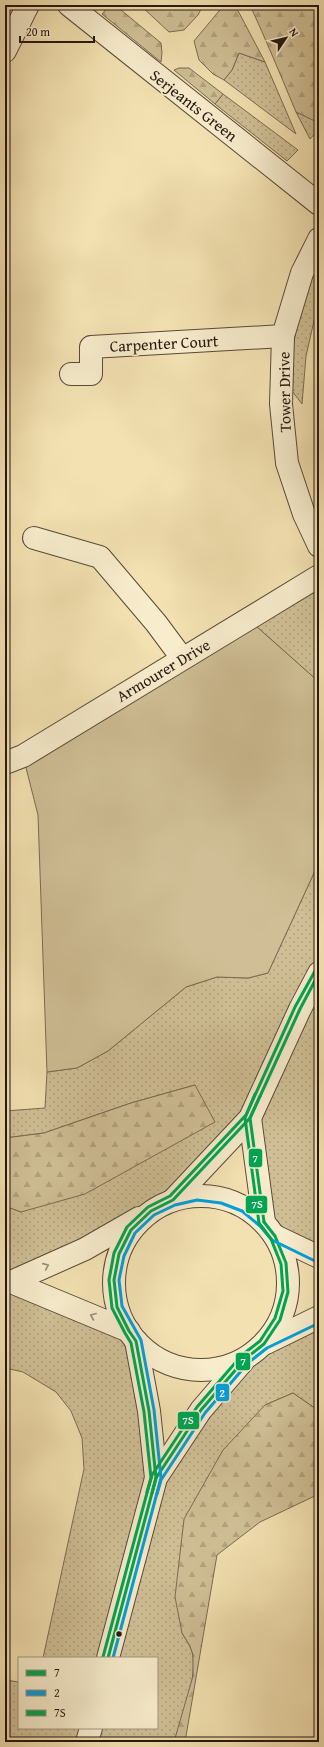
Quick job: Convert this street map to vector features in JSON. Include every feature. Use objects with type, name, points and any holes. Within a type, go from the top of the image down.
[{"type":"street","points":[[5,51],[28,5]]},
{"type":"street","name":"Serjeants Green","points":[[69,5],[319,204]]},
{"type":"street","name":"Tower Drive","points":[[319,239],[302,274],[283,336],[281,404],[287,464],[304,514],[319,546]]},
{"type":"street","name":"Carpenter Court","points":[[71,374],[91,374],[92,347],[283,336]]},
{"type":"street","points":[[34,538],[100,557],[156,623],[182,658]]},
{"type":"street","name":"Armourer Drive","points":[[5,763],[24,756],[182,658],[319,576]]},
{"type":"street","points":[[173,1200],[250,1118],[300,1009],[319,973]]},
{"type":"street","points":[[250,1118],[270,1229],[286,1263],[288,1292],[280,1320],[264,1344]]},
{"type":"street","points":[[8,1281],[84,1249],[150,1211],[173,1200],[197,1196],[222,1198],[245,1207],[270,1229],[319,1257]]},
{"type":"street","points":[[150,1211],[131,1230],[118,1254],[114,1280],[117,1307],[132,1336],[149,1411],[156,1478]]},
{"type":"street","points":[[8,1281],[132,1336],[159,1360],[187,1370],[217,1369],[245,1359]]},
{"type":"street","points":[[108,1657],[156,1478],[202,1410],[245,1359],[264,1344],[319,1317]]},
{"type":"green space","points":[[110,5],[115,5],[161,43],[161,62],[102,14]]},
{"type":"green space","points":[[140,5],[203,5],[198,15],[184,30],[169,32]]},
{"type":"green space","points":[[224,5],[235,5],[265,62],[239,53],[232,70],[224,80],[213,74],[199,60],[194,41]]},
{"type":"green space","points":[[250,5],[304,5],[319,7],[319,123],[296,112]]},
{"type":"green space","points":[[239,53],[265,62],[296,134],[224,80],[232,70]]},
{"type":"green space","points":[[179,68],[189,68],[223,94],[215,104],[174,70]]},
{"type":"green space","points":[[223,94],[298,150],[287,161],[215,104]]},
{"type":"green space","points":[[296,112],[319,118],[319,129],[310,139]]},
{"type":"green space","points":[[319,253],[319,299],[306,356],[302,404],[292,391],[292,352],[300,310]]},
{"type":"green space","points":[[319,576],[319,682],[248,619]]},
{"type":"green space","points":[[248,619],[319,682],[319,862],[268,973],[248,978],[217,977],[186,987],[108,1051],[77,1068],[47,1072],[38,815],[23,756]]},
{"type":"green space","points":[[319,862],[319,1035],[317,1039],[319,1040],[319,1257],[275,1236],[250,1119],[173,1200],[85,1249],[11,1282],[129,1331],[156,1477],[245,1359],[264,1344],[319,1317],[319,1411],[293,1393],[265,1405],[182,1633],[189,1644],[193,1656],[193,1666],[188,1699],[174,1742],[5,1742],[5,1680],[18,1682],[18,1729],[158,1729],[158,1657],[43,1657],[84,1469],[82,1438],[71,1411],[56,1392],[23,1372],[5,1368],[5,1206],[21,1212],[195,1085],[131,1103],[44,1133],[5,1138],[5,1111],[45,1108],[47,1072],[77,1068],[108,1051],[186,987],[217,977],[248,978],[268,973]]},
{"type":"green space","points":[[195,1085],[215,1122],[85,1194],[21,1212],[5,1206],[5,1138],[44,1133],[131,1103]]},
{"type":"green space","points":[[293,1393],[319,1411],[319,1494],[260,1522],[217,1555],[185,1742],[174,1742],[193,1676],[193,1655],[190,1646],[182,1633],[175,1597],[184,1519],[223,1450],[265,1405]]},
{"type":"transit line","name":"7S","points":[[103,1657],[151,1478],[144,1412],[131,1343],[112,1308],[109,1280],[114,1253],[127,1227],[148,1207],[170,1196],[246,1115],[295,1007],[315,971]]},
{"type":"transit line","name":"7","points":[[108,1657],[156,1478],[149,1411],[136,1341],[129,1331],[117,1307],[114,1280],[119,1254],[131,1230],[151,1211],[173,1200],[250,1118],[300,1009],[319,973]]},
{"type":"transit line","name":"7S","points":[[147,1492],[152,1475],[197,1407],[242,1355],[260,1341],[275,1318],[283,1291],[281,1264],[271,1239],[259,1223],[245,1118],[255,1094]]},
{"type":"transit line","name":"7","points":[[260,1096],[250,1118],[264,1222]]},
{"type":"transit line","name":"2","points":[[113,1657],[161,1478],[154,1410],[141,1340],[122,1306],[119,1280],[124,1256],[135,1233],[154,1215],[175,1205],[197,1200],[221,1203],[242,1211],[260,1226],[272,1240],[317,1262]]},
{"type":"transit line","name":"7","points":[[152,1493],[156,1478],[201,1410],[245,1359],[264,1344],[280,1320],[288,1292],[286,1263],[275,1236],[264,1222]]},
{"type":"transit line","name":"2","points":[[157,1494],[161,1480],[205,1413],[248,1363],[267,1348],[319,1323]]}]
